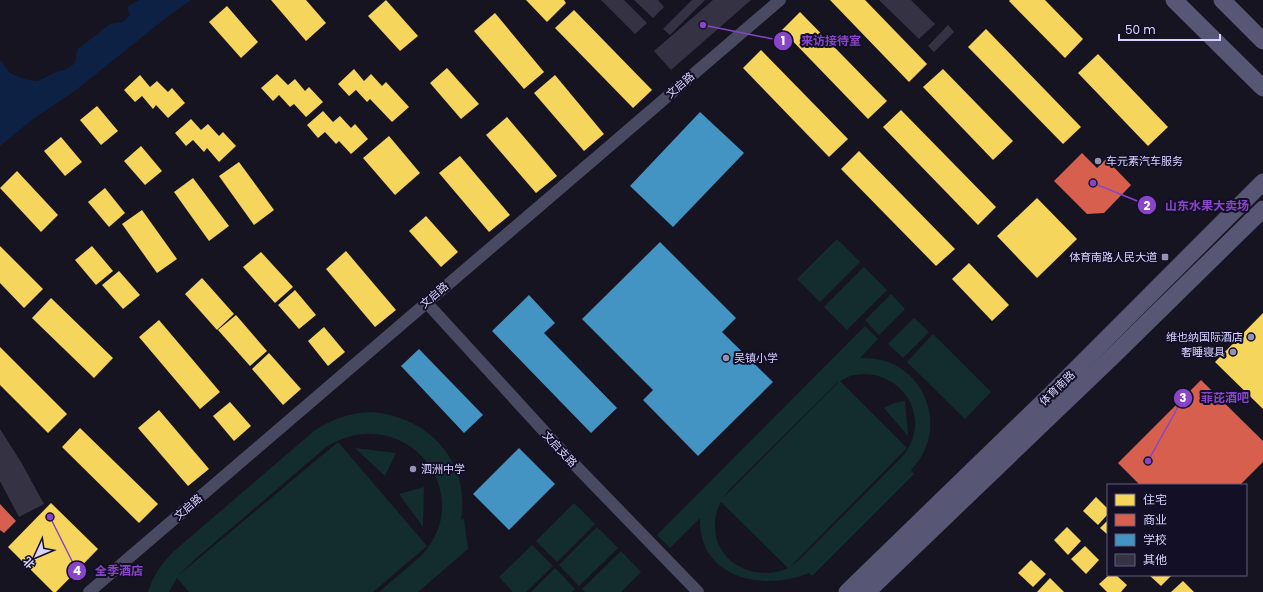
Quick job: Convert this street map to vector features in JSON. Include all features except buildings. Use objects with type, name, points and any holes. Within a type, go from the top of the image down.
[{"type":"main road","points":[[1174,0],[1263,88]]},
{"type":"main road","points":[[1222,0],[1263,41]]},
{"type":"main road","name":"体育南路","points":[[847,592],[1059,386],[1263,182]]},
{"type":"main road","name":"体育南路","points":[[867,592],[1113,356],[1263,209]]},
{"type":"street","name":"文启路","points":[[89,592],[780,0]]},
{"type":"street","name":"文启支路","points":[[426,302],[574,464],[698,592]]},
{"type":"green space","points":[[837,239],[860,262],[820,302],[797,279]]},
{"type":"green space","points":[[864,267],[887,290],[847,330],[824,307]]},
{"type":"green space","points":[[891,294],[905,309],[879,335],[865,320]]},
{"type":"green space","points":[[914,318],[929,332],[903,358],[888,344]]},
{"type":"green space","points":[[865,326],[878,339],[860,358],[876,359],[893,364],[907,373],[918,384],[925,398],[929,412],[930,428],[927,443],[921,457],[911,470],[914,474],[812,576],[809,573],[791,579],[772,581],[754,580],[736,575],[721,567],[710,555],[702,538],[700,518],[670,548],[657,535]],"holes":[[[861,374],[877,376],[891,382],[902,391],[910,402],[914,415],[915,429],[911,443],[902,457],[800,559],[790,567],[907,448],[840,381],[850,376]],[[838,383],[724,497],[730,489]],[[721,502],[788,568],[776,572],[763,573],[751,571],[739,566],[729,559],[721,550],[717,538],[715,522],[716,513]]]},
{"type":"green space","points":[[933,334],[991,392],[965,419],[907,362]]},
{"type":"green space","points":[[905,401],[908,436],[884,408],[894,403]]},
{"type":"green space","points":[[371,412],[392,415],[411,422],[427,432],[441,445],[452,461],[459,479],[462,499],[461,520],[464,519],[468,549],[418,592],[379,592],[422,555],[438,530],[442,504],[437,480],[424,459],[405,443],[381,435],[354,436],[338,442],[427,546],[373,592],[189,592],[177,578],[169,592],[148,592],[158,570],[173,552],[314,431],[341,417],[355,414]],"holes":[[[337,443],[179,575],[193,561],[325,448]]]},
{"type":"green space","points":[[355,448],[396,453],[385,476]]},
{"type":"green space","points":[[424,487],[423,527],[399,494]]},
{"type":"green space","points":[[574,503],[595,524],[557,562],[536,541]]},
{"type":"green space","points":[[597,527],[618,548],[579,586],[559,565]]},
{"type":"green space","points":[[532,545],[553,566],[526,592],[513,592],[499,577]]},
{"type":"green space","points":[[621,551],[641,572],[621,592],[586,592],[582,589]]},
{"type":"green space","points":[[555,568],[575,589],[572,592],[531,592]]},
{"type":"water","points":[[139,0],[191,0],[167,17],[76,90],[33,119],[0,146],[0,60],[10,73],[24,79],[38,81],[56,72],[64,70],[74,64],[78,49],[110,24],[123,22],[130,15],[127,7]]},
{"type":"place","name":"来访接待室","points":[[703,25]]},
{"type":"place","name":"车元素汽车服务","points":[[1098,161]]},
{"type":"place","name":"山东水果大卖场","points":[[1093,183]]},
{"type":"place","name":"体育南路人民大道","points":[[1165,257]]},
{"type":"place","name":"维也纳国际酒店","points":[[1251,337]]},
{"type":"place","name":"奢睡寝具","points":[[1233,352]]},
{"type":"place","name":"吴镇小学","points":[[726,358]]},
{"type":"place","name":"菲芘酒吧","points":[[1148,461]]},
{"type":"place","name":"泗洲中学","points":[[413,469]]},
{"type":"place","name":"全季酒店","points":[[50,517]]}]
